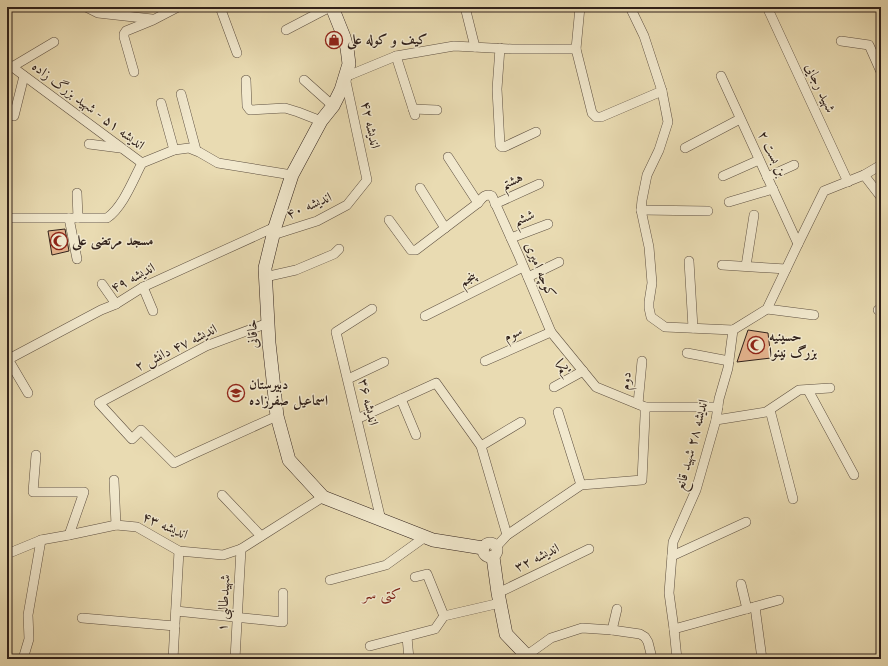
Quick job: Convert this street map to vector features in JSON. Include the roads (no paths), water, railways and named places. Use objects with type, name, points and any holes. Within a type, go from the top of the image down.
[{"type":"main road","name":"خاقانی","points":[[331,7],[344,37],[347,48],[349,64],[346,77],[333,106],[321,121],[292,175],[274,231],[265,268],[269,343],[277,416],[289,460],[323,497],[433,540],[483,548]]},
{"type":"main road","points":[[495,551],[499,598],[506,634],[527,658]]},
{"type":"street","points":[[86,7],[98,13],[153,20]]},
{"type":"street","points":[[134,72],[124,38],[126,31],[153,20],[178,7]]},
{"type":"street","points":[[220,7],[237,53]]},
{"type":"street","points":[[286,30],[331,7]]},
{"type":"street","points":[[465,7],[475,47]]},
{"type":"street","points":[[580,7],[576,49],[592,113],[596,117],[601,117],[662,91]]},
{"type":"street","points":[[630,7],[644,36],[662,91],[668,122],[659,150],[648,175],[642,200],[642,210],[649,247],[652,283],[649,308],[651,318],[665,327],[733,330],[767,309],[824,191],[864,175],[881,165]]},
{"type":"street","name":"شهید رجایی","points":[[766,7],[848,182]]},
{"type":"street","points":[[841,41],[869,45],[881,72]]},
{"type":"street","points":[[10,65],[54,42]]},
{"type":"street","points":[[346,77],[396,56],[454,46],[576,49]]},
{"type":"street","points":[[500,48],[497,89],[500,146],[504,147],[536,132]]},
{"type":"street","points":[[396,56],[414,112],[437,110]]},
{"type":"street","name":"اندیشه ۵۱ - شهید بزرگ زاده","points":[[10,65],[142,163],[174,150],[189,148],[196,150],[218,163],[292,175]]},
{"type":"street","points":[[14,116],[24,76]]},
{"type":"street","name":"بن بست ۲","points":[[721,76],[798,244]]},
{"type":"street","name":"اندیشه ۴۲","points":[[346,77],[367,180]]},
{"type":"street","points":[[246,80],[247,106],[250,110],[285,108],[321,121]]},
{"type":"street","points":[[304,80],[333,106]]},
{"type":"street","points":[[181,94],[196,150]]},
{"type":"street","points":[[161,103],[174,150]]},
{"type":"street","points":[[685,148],[740,119]]},
{"type":"street","points":[[89,144],[122,148]]},
{"type":"street","points":[[448,157],[478,202]]},
{"type":"street","points":[[723,176],[759,160]]},
{"type":"street","points":[[7,218],[107,218],[112,215],[126,196],[142,163]]},
{"type":"street","points":[[767,177],[794,165]]},
{"type":"street","points":[[864,175],[881,197]]},
{"type":"street","name":"اندیشه ۴۰","points":[[274,231],[317,221],[347,205],[367,180]]},
{"type":"street","name":"هشتم","points":[[495,204],[539,184]]},
{"type":"street","points":[[420,188],[445,228]]},
{"type":"street","points":[[729,202],[773,189]]},
{"type":"street","points":[[77,193],[74,218],[77,259]]},
{"type":"street","points":[[389,220],[411,250],[416,250],[486,195],[492,196],[495,204]]},
{"type":"street","name":"کوچه امیری","points":[[495,204],[551,332],[596,386],[642,405]]},
{"type":"street","points":[[642,210],[708,211]]},
{"type":"street","points":[[746,266],[754,215]]},
{"type":"street","name":"ششم","points":[[511,238],[548,224]]},
{"type":"street","name":"اندیشه ۴۹","points":[[7,360],[116,304],[143,287],[274,231]]},
{"type":"street","points":[[265,277],[296,270],[334,254],[339,249]]},
{"type":"street","points":[[689,261],[693,328]]},
{"type":"street","points":[[528,278],[559,262]]},
{"type":"street","points":[[722,265],[786,269]]},
{"type":"street","name":"پنجم","points":[[425,316],[523,267]]},
{"type":"street","points":[[102,284],[116,304]]},
{"type":"street","points":[[143,287],[153,311]]},
{"type":"street","points":[[767,309],[814,315]]},
{"type":"street","name":"اندیشه ۳۶","points":[[372,310],[336,332],[381,520]]},
{"type":"street","name":"اندیشه ۴۷ دانش ۲","points":[[268,323],[206,346],[98,403],[132,439],[141,430],[174,463],[277,416]]},
{"type":"street","name":"اندیشه ۲۸ شهید قانع","points":[[677,659],[669,593],[673,542],[696,490],[716,420],[719,399],[728,368],[733,330]]},
{"type":"street","name":"سوم","points":[[485,361],[551,332]]},
{"type":"street","points":[[687,353],[729,361]]},
{"type":"street","points":[[7,360],[28,393]]},
{"type":"street","name":"دوم","points":[[581,485],[642,480],[642,361]]},
{"type":"street","points":[[348,379],[384,362]]},
{"type":"street","name":"یکم","points":[[554,387],[583,371]]},
{"type":"street","points":[[358,419],[436,382],[481,446],[507,536]]},
{"type":"street","points":[[716,420],[766,412],[799,390],[830,388]]},
{"type":"street","points":[[808,390],[854,475]]},
{"type":"street","points":[[401,399],[416,435]]},
{"type":"street","points":[[642,405],[718,407]]},
{"type":"street","points":[[770,410],[793,499]]},
{"type":"street","points":[[483,548],[485,556],[489,557],[507,536],[581,485],[558,412]]},
{"type":"street","points":[[481,446],[521,422]]},
{"type":"street","points":[[36,455],[33,492],[84,492],[69,535]]},
{"type":"street","points":[[114,480],[116,525]]},
{"type":"street","points":[[222,495],[261,536]]},
{"type":"street","name":"اندیشه ۴۳","points":[[7,554],[41,540],[116,525],[137,527],[179,551],[223,556],[241,549],[323,497]]},
{"type":"street","points":[[672,556],[746,522]]},
{"type":"street","points":[[330,580],[386,564],[425,537]]},
{"type":"street","points":[[23,659],[29,639],[28,615],[41,540]]},
{"type":"street","name":"شهیدطالبی ۱","points":[[235,659],[241,549]]},
{"type":"street","name":"اندیشه ۳۲","points":[[444,616],[499,598],[589,549]]},
{"type":"street","points":[[173,659],[179,551]]},
{"type":"street","points":[[370,646],[435,629],[444,616],[426,574],[415,577]]},
{"type":"street","points":[[741,584],[751,608],[762,659]]},
{"type":"street","points":[[176,611],[283,622],[283,593]]},
{"type":"street","points":[[674,629],[779,600]]},
{"type":"street","points":[[612,630],[617,609]]},
{"type":"street","points":[[82,618],[175,626]]},
{"type":"street","points":[[527,658],[551,638],[582,628],[640,634],[645,637],[648,642],[652,658]]},
{"type":"street","points":[[407,636],[408,659]]},
{"type":"place","name":"کیف و کوله علی","points":[[334,40]]},
{"type":"place","name":"مسجد مرتضی علی","points":[[59,241]]},
{"type":"place","name":"حسینیه بزرگ نینوا","points":[[756,345]]},
{"type":"place","name":"دبیرستان اسماعیل صفرزاده","points":[[236,393]]},
{"type":"district","name":"کتی سر","points":[[382,595]]}]
